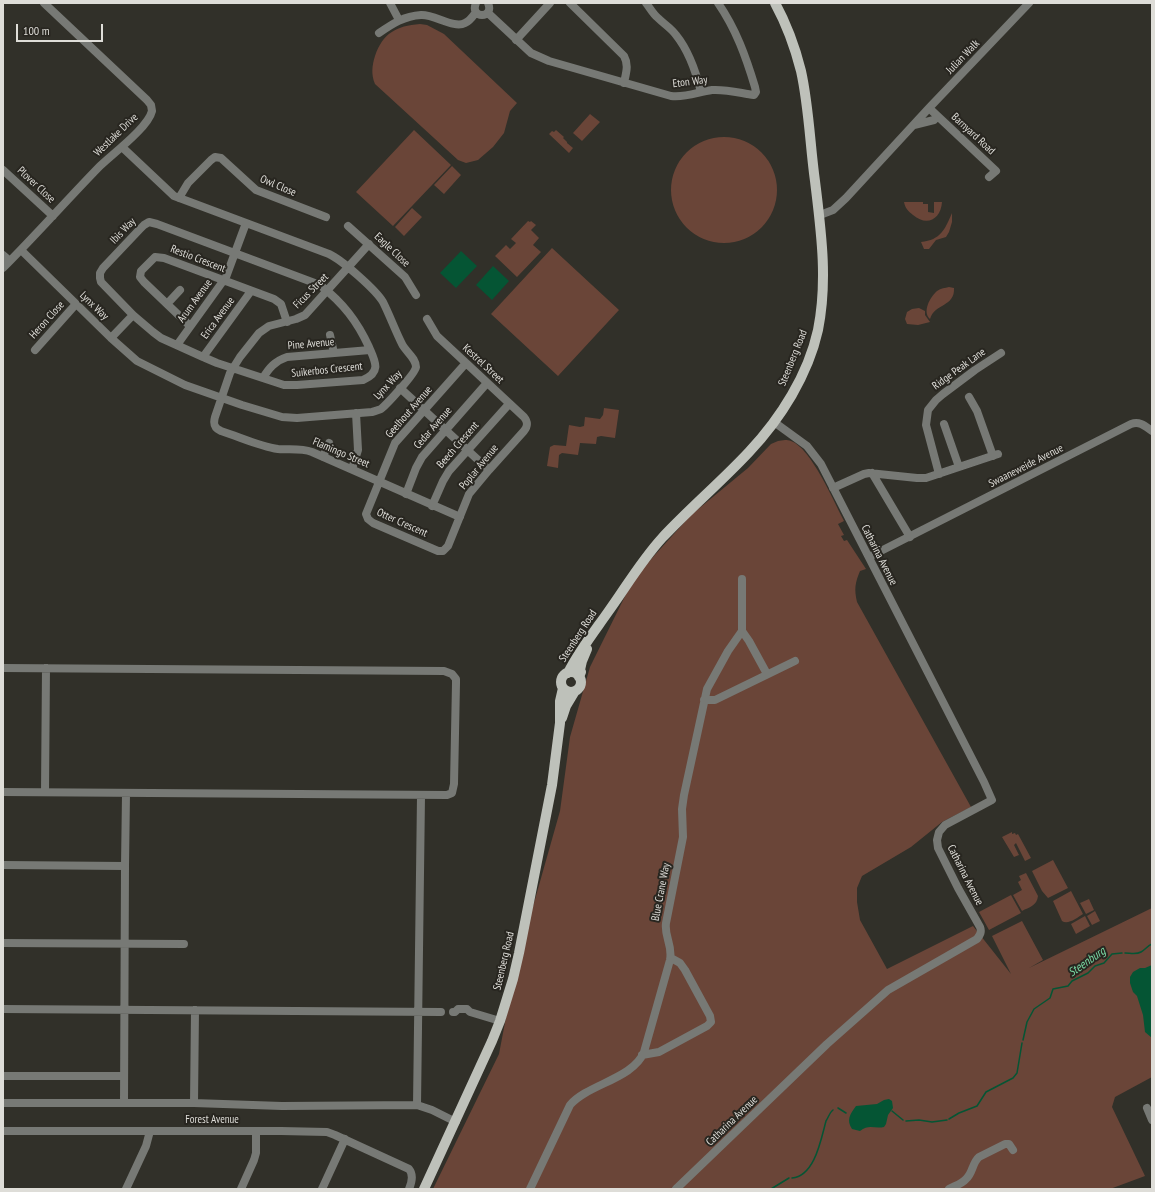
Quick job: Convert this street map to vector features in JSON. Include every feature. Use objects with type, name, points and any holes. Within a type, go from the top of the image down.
[{"type":"main road","name":"Steenberg Road","points":[[568,673],[572,663],[631,577],[661,540],[750,451],[774,422],[797,385],[809,358],[818,330],[824,276],[820,215],[801,72],[790,35],[775,3]]},
{"type":"main road","name":"Steenberg Road","points":[[579,677],[584,655],[608,612]]},
{"type":"main road","points":[[568,673],[574,673],[579,677],[581,682],[579,688],[575,691],[570,692],[563,688],[561,679],[568,673]]},
{"type":"main road","name":"Steenberg Road","points":[[424,1189],[482,1065],[500,1021],[513,979],[552,785],[560,724],[560,701],[563,688]]},
{"type":"main road","name":"Steenberg Road","points":[[560,724],[566,706],[575,691]]},
{"type":"street","name":"Westlake Drive","points":[[3,268],[98,168],[122,147],[150,118],[152,111],[151,105],[134,88],[44,3]]},
{"type":"street","points":[[390,3],[399,20]]},
{"type":"street","points":[[516,40],[550,3]]},
{"type":"street","points":[[570,3],[627,60],[628,67],[624,83]]},
{"type":"street","points":[[646,3],[656,16],[671,29],[682,44],[690,58],[701,92]]},
{"type":"street","name":"Eton Way","points":[[489,6],[516,40],[531,53],[544,59],[671,96],[688,96],[701,92],[722,90],[754,95],[755,87],[752,75],[736,32],[718,3]]},
{"type":"street","name":"Julian Walk","points":[[820,215],[833,210],[846,198],[1029,3]]},
{"type":"street","points":[[474,7],[478,14],[483,15],[489,6]]},
{"type":"street","points":[[379,33],[399,20],[414,16],[427,15],[455,24],[462,24],[468,21],[474,7]]},
{"type":"street","name":"Barnyard Road","points":[[929,108],[996,171],[989,176]]},
{"type":"street","points":[[913,125],[934,120],[937,116]]},
{"type":"street","name":"Lynx Way","points":[[21,250],[136,361],[185,385],[221,398],[282,417],[297,418],[372,412],[380,409],[414,373],[416,367],[415,361],[402,345],[380,299],[340,260],[329,254],[179,198],[170,192],[122,147]]},
{"type":"street","name":"Owl Close","points":[[179,198],[188,183],[211,160],[218,157],[225,161],[256,190],[326,217]]},
{"type":"street","name":"Plover Close","points":[[3,170],[53,216]]},
{"type":"street","name":"Ibis Way","points":[[233,368],[203,357],[157,336],[101,282],[100,273],[103,268],[146,224],[150,222],[157,224],[317,283],[328,291]]},
{"type":"street","name":"Arum Avenue","points":[[177,345],[224,280],[246,223]]},
{"type":"street","name":"Eagle Close","points":[[348,226],[405,277],[416,295]]},
{"type":"street","name":"Ficus Street","points":[[221,398],[230,373],[240,357],[259,333],[270,326],[287,322],[305,315],[369,244]]},
{"type":"street","points":[[3,255],[10,262]]},
{"type":"street","name":"Restio Crescent","points":[[190,326],[140,277],[141,271],[155,257],[164,258],[279,301],[283,307],[287,322]]},
{"type":"street","points":[[167,304],[180,290]]},
{"type":"street","name":"Erica Avenue","points":[[203,357],[251,291]]},
{"type":"street","name":"Suikerbos Crescent","points":[[233,368],[291,386],[363,380],[371,376],[376,367],[376,362],[362,331],[341,304],[328,291]]},
{"type":"street","name":"Heron Close","points":[[35,350],[76,304]]},
{"type":"street","points":[[111,338],[133,314]]},
{"type":"street","name":"Kestrel Street","points":[[427,319],[437,336],[524,417],[527,423]]},
{"type":"street","points":[[330,335],[334,353]]},
{"type":"street","name":"Pine Avenue","points":[[263,378],[274,364],[281,359],[292,356],[370,350]]},
{"type":"street","name":"Ridge Peak Lane","points":[[940,474],[926,424],[928,410],[943,394],[1001,353]]},
{"type":"street","name":"Geelhout Avenue","points":[[378,481],[395,443],[466,363]]},
{"type":"street","name":"Cedar Avenue","points":[[406,494],[419,461],[487,383]]},
{"type":"street","points":[[400,388],[489,470]]},
{"type":"street","points":[[833,488],[864,474],[872,473],[921,478],[940,474],[995,455],[970,397]]},
{"type":"street","name":"Flamingo Street","points":[[221,398],[214,423],[214,426],[218,430],[277,449],[308,450],[432,506],[460,517]]},
{"type":"street","name":"Beech Crescent","points":[[432,506],[445,476],[509,404]]},
{"type":"street","points":[[352,469],[358,450],[356,413]]},
{"type":"street","name":"Catharina Avenue","points":[[676,1189],[827,1044],[888,990],[977,939],[981,933],[980,926],[958,888],[938,848],[937,840],[939,832],[946,825],[992,800],[821,464],[800,440],[774,422]]},
{"type":"street","name":"Poplar Avenue","points":[[443,550],[448,546],[469,494],[524,431],[527,423]]},
{"type":"street","points":[[944,424],[959,467]]},
{"type":"street","name":"Swaaneweide Avenue","points":[[868,558],[1131,424],[1142,424],[1152,431]]},
{"type":"street","points":[[323,457],[329,443]]},
{"type":"street","points":[[872,473],[910,537]]},
{"type":"street","name":"Otter Crescent","points":[[378,481],[366,514],[368,520],[438,551],[443,550]]},
{"type":"street","points":[[742,579],[742,631],[767,674]]},
{"type":"street","name":"Blue Crane Way","points":[[642,1056],[671,958],[671,947],[666,932],[666,923],[683,837],[683,799],[704,700],[712,679],[728,651],[742,631]]},
{"type":"street","points":[[704,700],[716,700],[794,660]]},
{"type":"street","points":[[3,668],[438,671],[449,672],[454,677],[456,683],[454,789],[452,793],[447,795],[3,792]]},
{"type":"street","points":[[45,792],[46,668]]},
{"type":"street","points":[[124,1103],[126,794]]},
{"type":"street","points":[[417,1105],[421,796]]},
{"type":"street","points":[[3,865],[125,866]]},
{"type":"street","points":[[3,943],[184,944]]},
{"type":"street","points":[[530,1189],[570,1105],[575,1099],[633,1066],[642,1056],[660,1052],[707,1026],[711,1022],[710,1016],[685,970],[680,963],[671,958]]},
{"type":"street","points":[[3,1009],[441,1012]]},
{"type":"street","points":[[194,1103],[195,1010]]},
{"type":"street","points":[[454,1012],[458,1015],[468,1015],[469,1011],[500,1021]]},
{"type":"street","points":[[3,1076],[124,1076]]},
{"type":"street","points":[[3,1103],[194,1103],[282,1106],[417,1105],[432,1110],[456,1122]]},
{"type":"street","points":[[1147,1108],[1152,1120]]},
{"type":"street","name":"Forest Avenue","points":[[3,1131],[328,1132],[406,1167],[412,1172],[412,1181],[409,1189]]},
{"type":"street","points":[[126,1189],[146,1146],[150,1131]]},
{"type":"street","points":[[241,1189],[254,1160],[256,1131]]},
{"type":"street","points":[[322,1189],[345,1139]]},
{"type":"street","points":[[949,1189],[966,1180],[975,1160],[979,1157],[1008,1144],[1013,1150]]},
{"type":"shaded area","points":[[420,24],[427,25],[444,34],[517,103],[510,111],[504,133],[493,147],[478,160],[466,163],[458,160],[375,84],[372,74],[373,63],[378,48],[386,36],[397,29]]},
{"type":"shaded area","points":[[590,114],[600,122],[582,141],[573,133]]},
{"type":"shaded area","points":[[414,130],[451,165],[393,226],[356,192]]},
{"type":"shaded area","points":[[556,130],[573,148],[569,153],[549,134]]},
{"type":"shaded area","points":[[724,137],[744,141],[762,152],[773,170],[777,190],[773,210],[762,228],[744,239],[724,243],[704,239],[686,228],[675,210],[671,190],[675,170],[686,152],[704,141]]},
{"type":"shaded area","points":[[452,166],[461,175],[444,194],[434,185]]},
{"type":"shaded area","points":[[904,202],[923,202],[923,204],[928,204],[928,212],[934,213],[934,202],[942,202],[939,213],[936,217],[928,221],[918,219],[907,209]]},
{"type":"shaded area","points":[[412,208],[422,217],[404,236],[395,227]]},
{"type":"shaded area","points":[[952,213],[952,222],[946,237],[936,240],[929,249],[924,249],[921,242],[928,241],[938,236],[944,229]]},
{"type":"shaded area","points":[[528,221],[531,221],[536,225],[531,230],[539,238],[533,245],[541,252],[517,277],[495,256],[506,245],[510,249],[516,243],[511,239]]},
{"type":"shaded area","points":[[552,248],[619,310],[558,376],[491,314]]},
{"type":"shaded area","points":[[461,251],[477,266],[456,288],[440,273]]},
{"type":"shaded area","points":[[493,266],[509,281],[492,300],[476,285]]},
{"type":"shaded area","points":[[949,287],[954,288],[951,299],[936,310],[930,319],[927,309],[932,297],[937,291]]},
{"type":"shaded area","points":[[919,308],[925,311],[925,315],[930,322],[918,325],[907,324],[905,319],[907,312],[912,309]]},
{"type":"shaded area","points":[[604,408],[619,410],[615,438],[601,436],[597,437],[596,444],[580,443],[578,455],[562,453],[559,455],[558,468],[547,466],[550,447],[554,445],[566,446],[569,425],[580,427],[584,426],[585,417],[600,419],[603,415]]},
{"type":"shaded area","points":[[785,440],[799,446],[814,464],[828,489],[844,521],[838,524],[844,535],[841,536],[844,541],[847,540],[866,569],[860,571],[857,579],[855,590],[857,602],[971,807],[942,822],[911,847],[862,876],[857,888],[857,902],[860,920],[887,969],[973,926],[1011,974],[992,936],[1022,921],[1043,960],[1029,968],[1152,908],[1152,1077],[1115,1097],[1112,1107],[1145,1176],[1110,1189],[433,1189],[499,1054],[515,970],[560,811],[570,737],[590,667],[634,578],[691,515],[748,468],[771,444]]},
{"type":"shaded area","points":[[1012,832],[1012,834],[1018,834],[1031,858],[1025,861],[1016,843],[1014,845],[1019,855],[1014,857],[1002,837]]},
{"type":"shaded area","points":[[1053,860],[1068,888],[1048,898],[1042,891],[1032,871]]},
{"type":"shaded area","points":[[1026,873],[1038,896],[1034,904],[1022,911],[1013,895],[1022,890],[1018,882],[1021,880],[1019,876]]},
{"type":"shaded area","points":[[1071,891],[1083,914],[1072,920],[1064,922],[1062,921],[1053,901]]},
{"type":"shaded area","points":[[1011,895],[1021,913],[989,930],[979,912]]},
{"type":"shaded area","points":[[1089,899],[1094,910],[1086,914],[1080,903]]},
{"type":"shaded area","points":[[1095,911],[1100,921],[1092,925],[1087,916]]},
{"type":"shaded area","points":[[1085,916],[1090,926],[1076,934],[1071,924]]},
{"type":"shaded area","points":[[1152,965],[1152,1038],[1145,1032],[1143,1015],[1137,996],[1133,992],[1130,977],[1133,972],[1140,968],[1145,968]]},
{"type":"shaded area","points":[[889,1099],[892,1101],[893,1108],[888,1115],[884,1127],[869,1127],[860,1131],[852,1129],[849,1120],[856,1106],[877,1104]]},
{"type":"waterway","name":"Steenburg","points":[[1125,953],[1139,953],[1152,944]]},
{"type":"waterway","name":"Steenburg","points":[[1023,1040],[1027,1022],[1034,1009],[1050,998],[1053,989],[1068,986],[1072,981],[1088,973],[1095,966],[1104,963],[1112,954],[1122,953]]},
{"type":"waterway","name":"Steenburg","points":[[949,1119],[959,1113],[977,1106],[986,1092],[1013,1078],[1017,1073],[1022,1043]]},
{"type":"waterway","name":"Steenburg","points":[[838,1108],[846,1113]]},
{"type":"waterway","name":"Steenburg","points":[[792,1178],[800,1176],[812,1164],[816,1156],[826,1121],[833,1110]]},
{"type":"waterway","name":"Steenburg","points":[[892,1111],[903,1120]]},
{"type":"waterway","name":"Steenburg","points":[[906,1121],[919,1120],[932,1122],[947,1120]]},
{"type":"waterway","name":"Steenburg","points":[[771,1189],[789,1178]]}]
